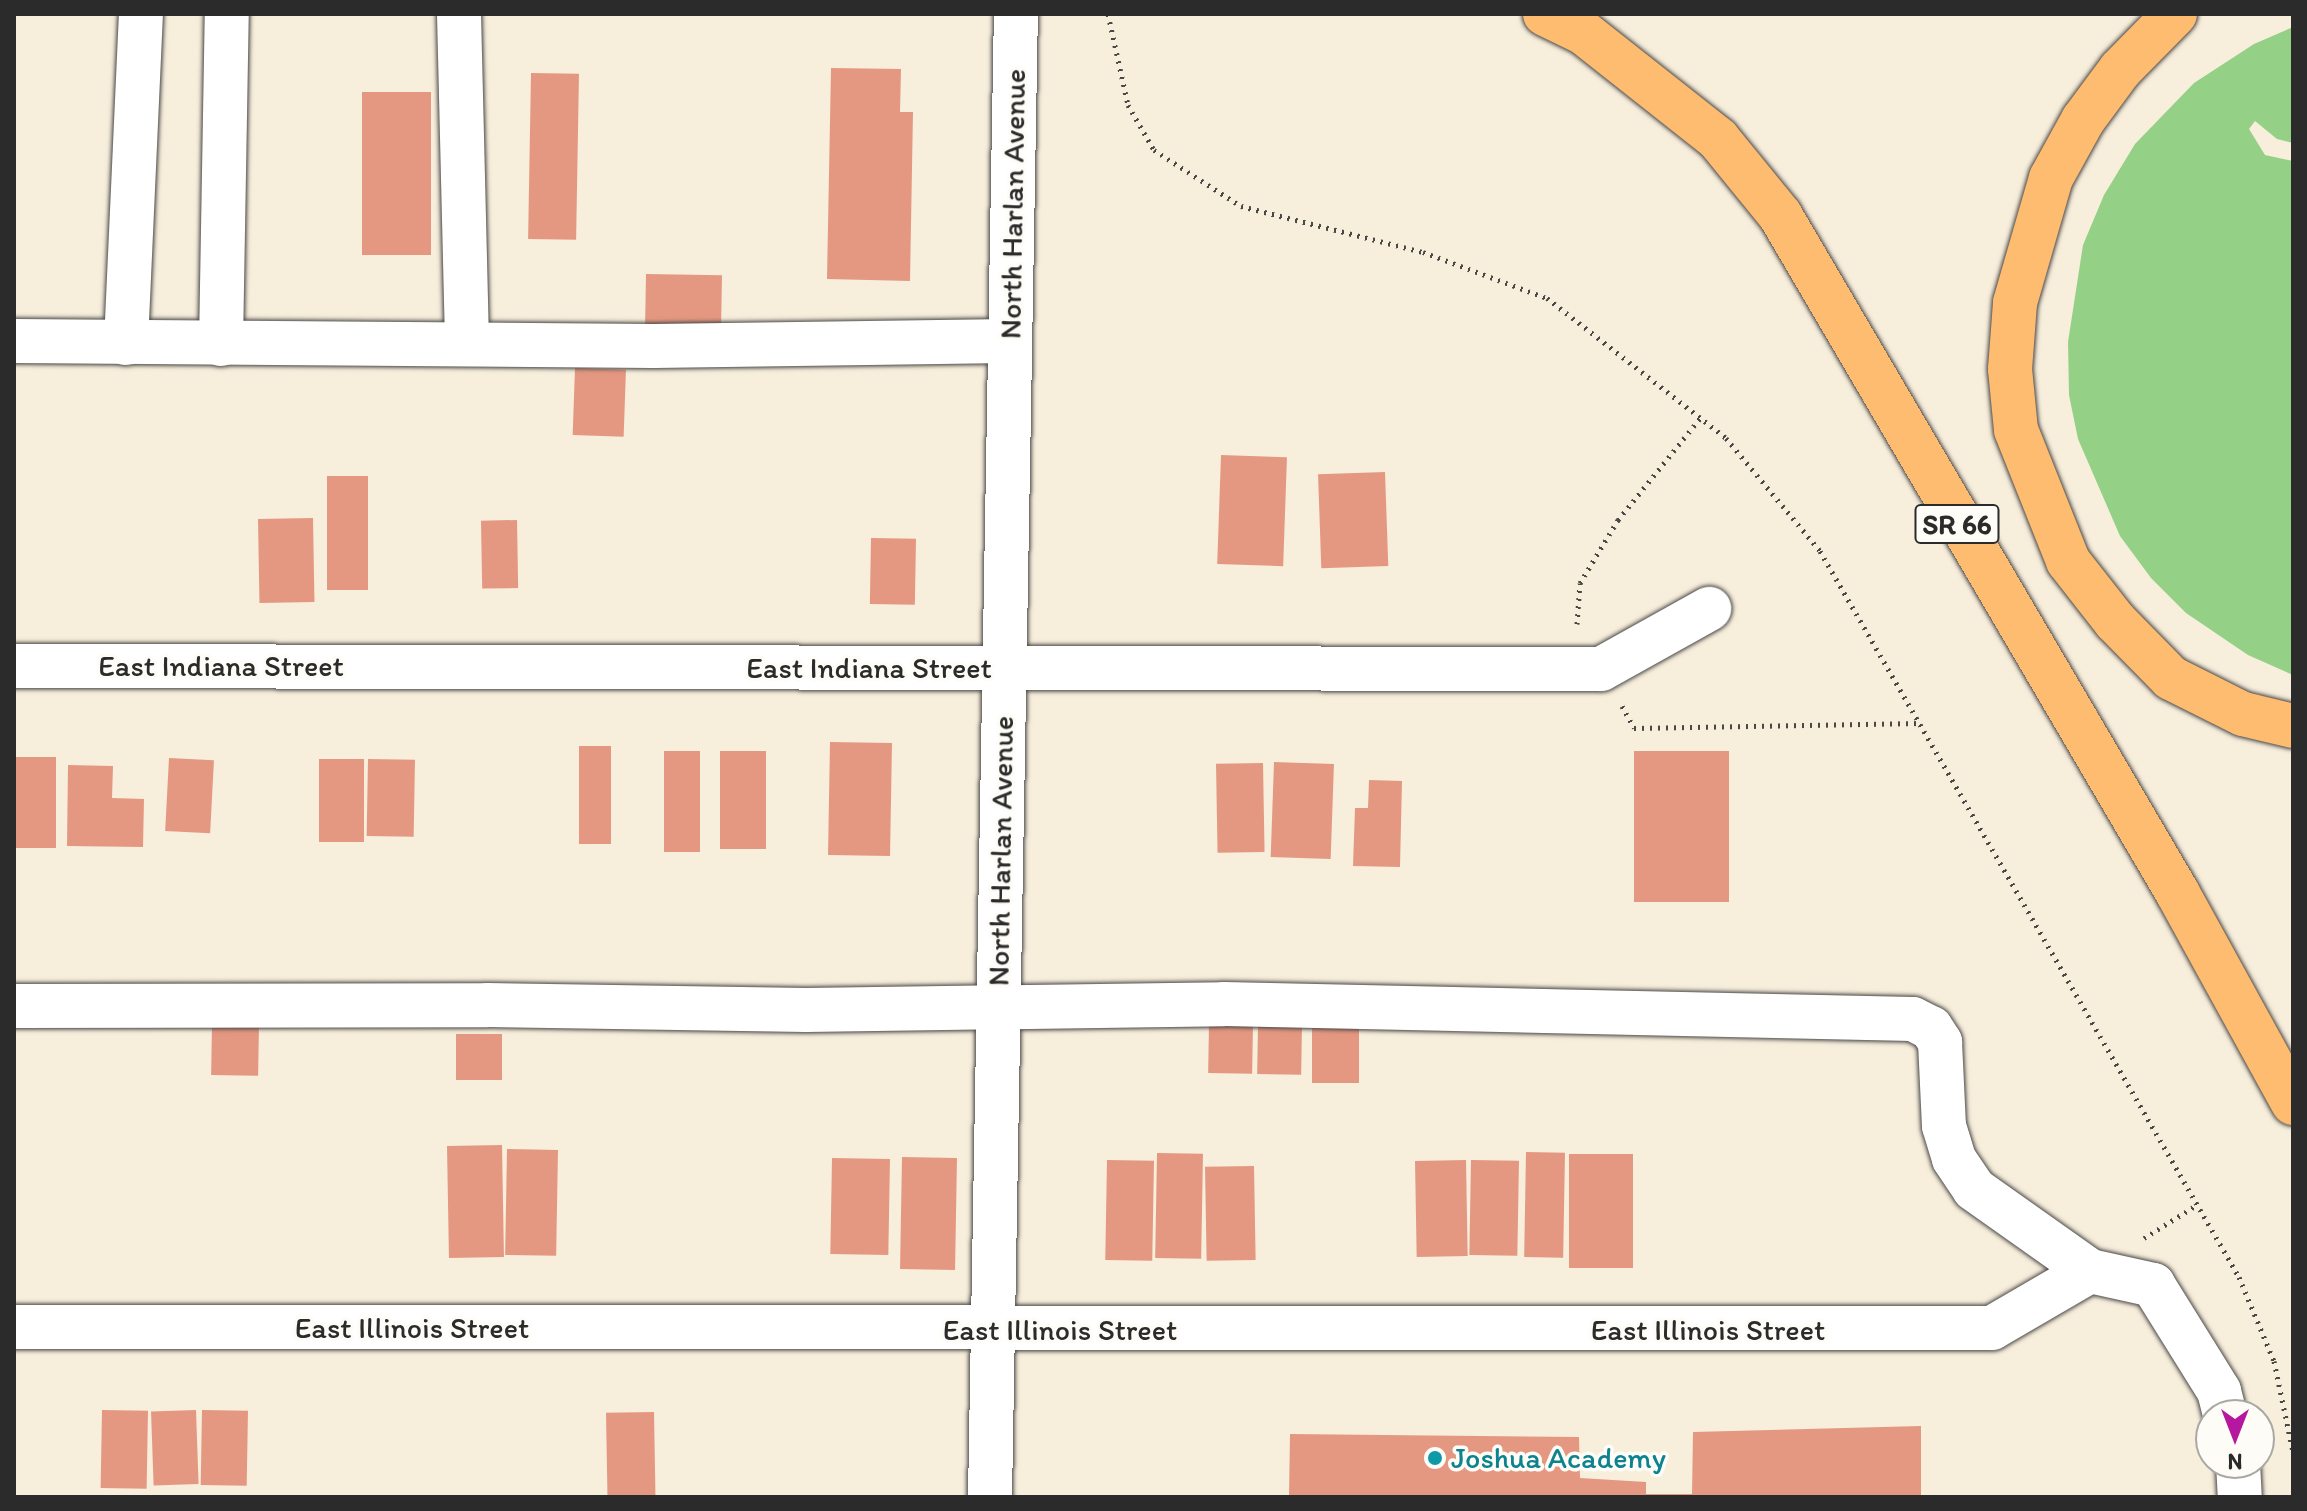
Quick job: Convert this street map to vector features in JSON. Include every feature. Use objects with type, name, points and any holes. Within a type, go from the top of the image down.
[{"type":"highway","name":"SR 66","points":[[1545,14],[1584,33],[1718,139],[1780,215],[2177,892],[2293,1103]]},
{"type":"highway","points":[[2175,14],[2120,70],[2083,120],[2051,178],[2015,303],[2010,369],[2016,430],[2068,561],[2115,621],[2171,678],[2243,714],[2293,726]]},
{"type":"street","points":[[126,343],[141,14]]},
{"type":"street","points":[[221,344],[227,14]]},
{"type":"street","points":[[459,14],[467,344]]},
{"type":"street","name":"North Harlan Avenue","points":[[990,1497],[1016,14]]},
{"type":"street","points":[[14,341],[221,344],[1010,341]]},
{"type":"street","name":"East Indiana Street","points":[[14,666],[1601,669],[1709,609]]},
{"type":"street","points":[[14,1006],[487,1005],[806,1010],[999,1004],[1913,1019],[1931,1028],[1940,1042],[1944,1126],[1954,1159],[1974,1189],[2090,1271],[2153,1285],[2221,1399]]},
{"type":"street","name":"East Illinois Street","points":[[14,1327],[992,1330],[1992,1328],[2090,1271]]},
{"type":"path","points":[[1108,14],[1128,105],[1154,150],[1201,184],[1241,206],[1423,252],[1547,298],[1726,438],[1820,551],[2239,1277],[2274,1361],[2293,1452]]},
{"type":"path","points":[[1575,620],[1580,583],[1618,520],[1701,417]]},
{"type":"path","points":[[1601,669],[1634,728],[1921,723]]},
{"type":"green space","points":[[2293,27],[2293,143],[2277,139],[2255,121],[2249,129],[2265,155],[2293,161],[2293,675],[2248,655],[2186,613],[2151,578],[2120,536],[2078,439],[2069,395],[2068,342],[2083,245],[2104,195],[2135,144],[2194,83],[2254,44]]},
{"type":"building","points":[[831,68],[901,69],[900,112],[913,112],[910,281],[827,279]]},
{"type":"building","points":[[531,73],[579,74],[576,240],[528,239]]},
{"type":"building","points":[[362,92],[431,92],[431,255],[362,255]]},
{"type":"building","points":[[646,274],[722,275],[721,326],[645,325]]},
{"type":"building","points":[[575,368],[626,370],[624,437],[573,435]]},
{"type":"building","points":[[1221,455],[1287,457],[1283,566],[1217,564]]},
{"type":"building","points":[[1385,472],[1388,566],[1321,568],[1318,474]]},
{"type":"building","points":[[327,476],[368,476],[368,590],[327,590]]},
{"type":"building","points":[[313,518],[314,602],[259,603],[258,519]]},
{"type":"building","points":[[517,520],[518,588],[482,589],[481,521]]},
{"type":"building","points":[[871,538],[916,539],[915,605],[870,604]]},
{"type":"building","points":[[830,742],[892,743],[890,856],[828,855]]},
{"type":"building","points":[[579,746],[611,746],[611,844],[579,844]]},
{"type":"building","points":[[664,751],[700,751],[700,852],[664,852]]},
{"type":"building","points":[[720,751],[766,751],[766,849],[720,849]]},
{"type":"building","points":[[1634,751],[1729,751],[1729,902],[1634,902]]},
{"type":"building","points":[[14,757],[56,757],[56,848],[14,848]]},
{"type":"building","points":[[169,758],[214,760],[210,833],[165,831]]},
{"type":"building","points":[[319,759],[364,759],[364,842],[319,842]]},
{"type":"building","points":[[368,759],[415,760],[414,837],[367,836]]},
{"type":"building","points":[[1274,762],[1334,764],[1331,859],[1271,857]]},
{"type":"building","points":[[1263,763],[1265,852],[1218,853],[1216,764]]},
{"type":"building","points":[[68,765],[113,766],[112,798],[144,799],[143,847],[67,846]]},
{"type":"building","points":[[1369,780],[1402,781],[1400,867],[1353,866],[1355,808],[1368,808]]},
{"type":"building","points":[[212,1024],[259,1025],[258,1076],[211,1075]]},
{"type":"building","points":[[1209,1024],[1253,1025],[1252,1074],[1208,1073]]},
{"type":"building","points":[[1258,1025],[1302,1026],[1301,1075],[1257,1074]]},
{"type":"building","points":[[1312,1026],[1359,1026],[1359,1083],[1312,1083]]},
{"type":"building","points":[[456,1034],[502,1034],[502,1080],[456,1080]]},
{"type":"building","points":[[502,1145],[504,1257],[449,1258],[447,1146]]},
{"type":"building","points":[[507,1149],[558,1150],[556,1256],[505,1255]]},
{"type":"building","points":[[1526,1152],[1565,1153],[1563,1258],[1524,1257]]},
{"type":"building","points":[[1157,1153],[1203,1154],[1201,1259],[1155,1258]]},
{"type":"building","points":[[1569,1154],[1633,1154],[1633,1268],[1569,1268]]},
{"type":"building","points":[[902,1157],[957,1158],[955,1270],[900,1269]]},
{"type":"building","points":[[832,1158],[890,1159],[888,1255],[830,1254]]},
{"type":"building","points":[[1107,1160],[1154,1161],[1152,1261],[1105,1260]]},
{"type":"building","points":[[1466,1160],[1468,1256],[1417,1257],[1415,1161]]},
{"type":"building","points":[[1471,1160],[1519,1161],[1517,1256],[1469,1255]]},
{"type":"building","points":[[1254,1166],[1256,1260],[1207,1261],[1205,1167]]},
{"type":"building","points":[[102,1410],[148,1411],[147,1489],[101,1488]]},
{"type":"building","points":[[196,1410],[199,1484],[154,1486],[151,1412]]},
{"type":"building","points":[[202,1410],[248,1411],[247,1486],[201,1485]]},
{"type":"building","points":[[654,1412],[655,1497],[607,1497],[606,1413]]},
{"type":"building","name":"Joshua Academy","points":[[1921,1426],[1921,1497],[1289,1497],[1290,1434],[1579,1437],[1580,1478],[1646,1482],[1646,1494],[1692,1494],[1693,1432]]},
{"type":"place","name":"Joshua Academy","points":[[1435,1458]]}]
